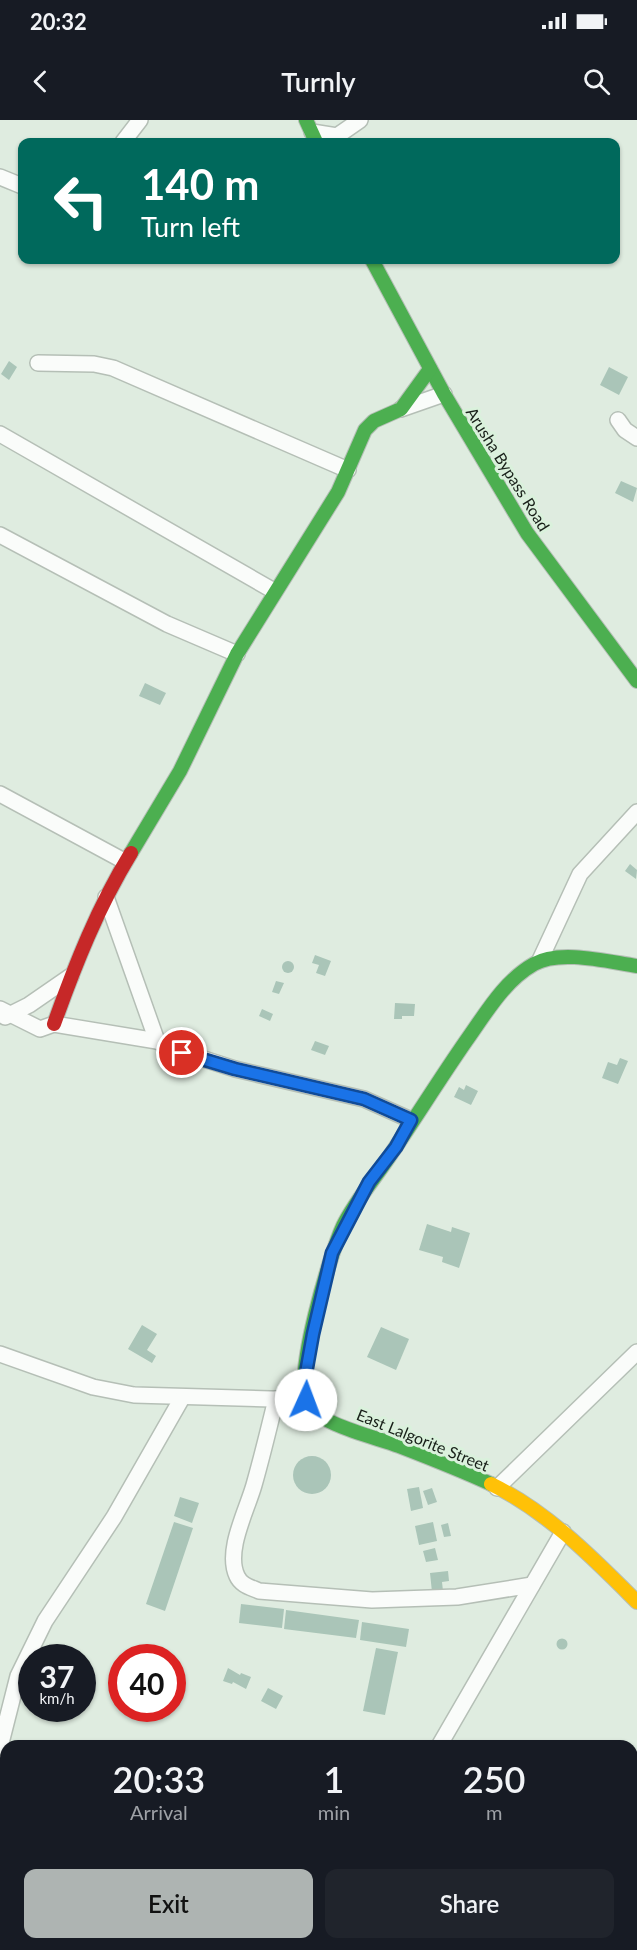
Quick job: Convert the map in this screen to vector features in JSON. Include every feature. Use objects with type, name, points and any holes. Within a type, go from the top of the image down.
[{"type":"street","points":[[126,138],[140,120]]},
{"type":"street","points":[[336,138],[357,121]]},
{"type":"street","points":[[311,132],[332,138]]},
{"type":"street","points":[[0,177],[18,184]]},
{"type":"street","name":"Arusha Bypass Road","points":[[374,264],[444,394],[526,533],[637,681]]},
{"type":"street","points":[[38,363],[94,364],[113,368],[348,470]]},
{"type":"street","points":[[400,409],[430,369]]},
{"type":"street","points":[[54,1024],[71,976],[124,861],[180,771],[237,654],[274,591],[338,492],[365,430],[385,414],[444,394]]},
{"type":"street","points":[[618,420],[625,430],[637,438]]},
{"type":"street","points":[[0,434],[274,591]]},
{"type":"street","points":[[0,535],[167,624],[237,654]]},
{"type":"street","points":[[0,795],[124,861]]},
{"type":"street","points":[[540,960],[580,874],[637,812]]},
{"type":"street","points":[[106,897],[157,1041]]},
{"type":"street","points":[[0,1354],[93,1387],[134,1395],[306,1400],[304,1384],[332,1253],[369,1182],[396,1147],[411,1120],[505,987],[523,970],[540,960],[573,958],[637,966]]},
{"type":"street","points":[[3,1014],[29,1005],[71,976]]},
{"type":"street","points":[[3,1014],[40,1029],[54,1024],[157,1041],[182,1053],[235,1069],[364,1099],[411,1120]]},
{"type":"street","points":[[497,1488],[637,1352]]},
{"type":"street","points":[[2,1740],[18,1676],[45,1622],[114,1517],[182,1398]]},
{"type":"street","points":[[276,1399],[253,1489],[235,1545],[233,1562],[237,1576],[244,1585],[259,1591],[372,1600],[457,1597],[532,1585]]},
{"type":"street","name":"East Lalgorite Street","points":[[306,1400],[313,1411],[324,1418],[497,1488],[548,1519],[637,1602]]},
{"type":"street","points":[[443,1740],[563,1532]]},
{"type":"building","points":[[9,361],[17,367],[9,380],[1,374]]},
{"type":"building","points":[[609,367],[628,377],[619,395],[600,385]]},
{"type":"building","points":[[621,481],[637,488],[633,502],[615,493]]},
{"type":"building","points":[[145,683],[166,693],[160,705],[139,696]]},
{"type":"building","points":[[630,864],[637,870],[636,879],[625,871]]},
{"type":"building","points":[[315,955],[331,961],[325,976],[316,973],[319,965],[312,963]]},
{"type":"building","points":[[290,961],[294,967],[290,973],[286,973],[282,965]]},
{"type":"building","points":[[276,981],[284,983],[279,994],[272,992]]},
{"type":"building","points":[[395,1003],[415,1004],[414,1016],[394,1019]]},
{"type":"building","points":[[262,1009],[273,1014],[270,1021],[259,1016]]},
{"type":"building","points":[[315,1041],[329,1046],[325,1055],[311,1050]]},
{"type":"building","points":[[620,1058],[628,1061],[618,1084],[602,1078],[608,1062],[617,1065]]},
{"type":"building","points":[[466,1085],[478,1091],[471,1105],[454,1097],[459,1087],[464,1090]]},
{"type":"building","points":[[427,1224],[451,1232],[452,1227],[470,1233],[459,1268],[442,1262],[443,1257],[419,1250]]},
{"type":"building","points":[[142,1325],[157,1334],[147,1350],[156,1356],[152,1363],[128,1349]]},
{"type":"building","points":[[381,1327],[409,1339],[396,1370],[367,1357]]},
{"type":"building","points":[[312,1456],[326,1461],[331,1475],[326,1489],[312,1494],[298,1489],[293,1475],[298,1461]]},
{"type":"building","points":[[419,1487],[423,1508],[411,1511],[407,1489]]},
{"type":"building","points":[[432,1488],[437,1502],[428,1505],[423,1491]]},
{"type":"building","points":[[180,1497],[199,1503],[192,1523],[174,1516]]},
{"type":"building","points":[[174,1522],[193,1528],[165,1611],[146,1604]]},
{"type":"building","points":[[433,1522],[437,1541],[419,1545],[415,1526]]},
{"type":"building","points":[[448,1523],[451,1536],[444,1537],[441,1525]]},
{"type":"building","points":[[435,1548],[438,1560],[426,1562],[423,1551]]},
{"type":"building","points":[[448,1571],[449,1581],[442,1582],[443,1591],[432,1592],[430,1573]]},
{"type":"building","points":[[241,1604],[284,1609],[282,1628],[239,1623]]},
{"type":"building","points":[[286,1610],[359,1620],[356,1638],[284,1629]]},
{"type":"building","points":[[362,1622],[409,1629],[406,1647],[360,1640]]},
{"type":"building","points":[[562,1639],[566,1640],[566,1648],[562,1649],[558,1648],[557,1644],[558,1640]]},
{"type":"building","points":[[376,1648],[398,1652],[385,1715],[363,1711]]},
{"type":"building","points":[[228,1668],[240,1675],[241,1673],[251,1677],[246,1689],[233,1682],[232,1684],[223,1681]]},
{"type":"building","points":[[268,1688],[283,1696],[276,1709],[261,1701]]},
{"type":"traffic: fast","points":[[306,120],[314,138]]},
{"type":"traffic: fast","points":[[374,264],[444,394],[527,533],[637,681]]},
{"type":"traffic: fast","points":[[131,853],[180,771],[237,654],[338,492],[365,430],[374,421],[401,409],[430,369]]},
{"type":"traffic: fast","points":[[491,1484],[399,1446],[334,1424],[313,1410],[307,1402],[304,1388],[305,1367],[322,1287],[337,1240],[354,1206],[505,988],[534,964],[557,957],[585,958],[637,966]]},
{"type":"traffic: slow","points":[[491,1484],[512,1495],[551,1522],[637,1602]]},
{"type":"traffic: jam","points":[[54,1024],[88,937],[131,853]]},
{"type":"route","points":[[182,1053],[235,1069],[364,1099],[411,1120],[396,1147],[369,1182],[332,1253],[304,1384],[306,1400]]}]
